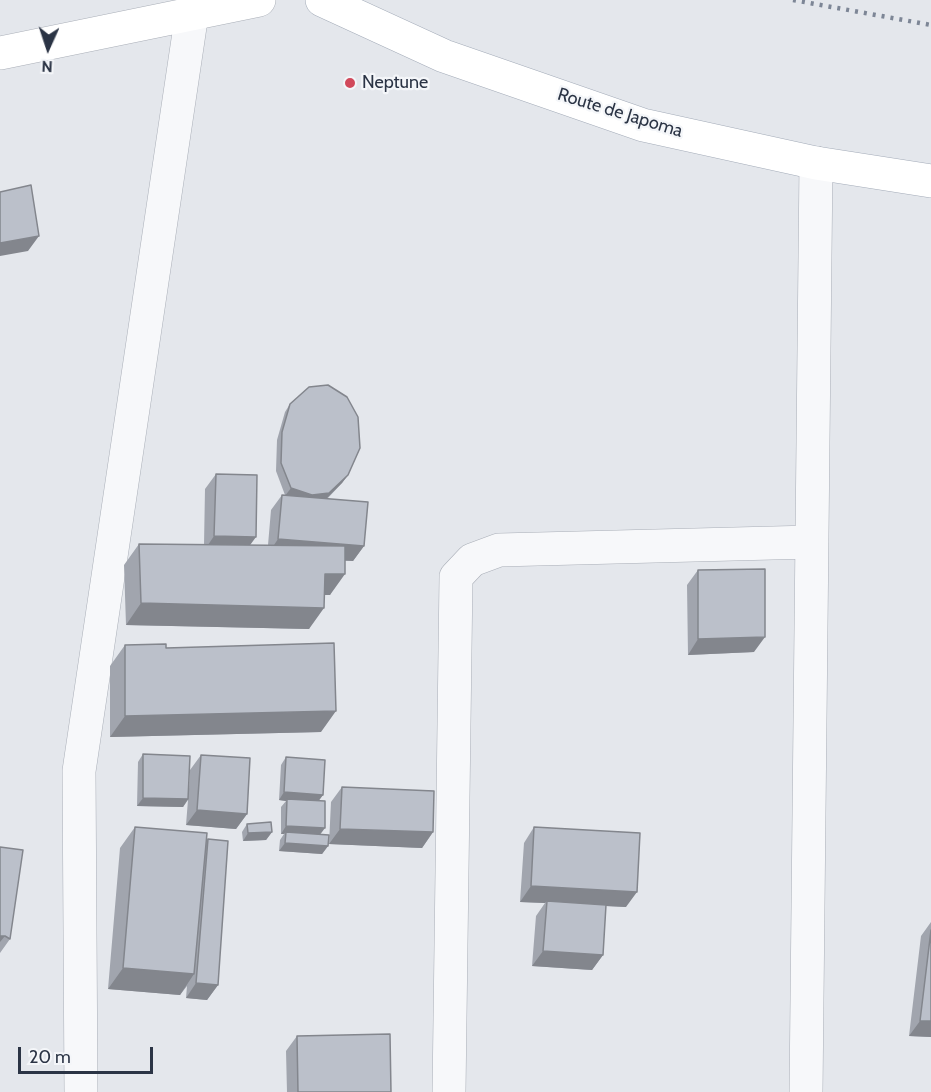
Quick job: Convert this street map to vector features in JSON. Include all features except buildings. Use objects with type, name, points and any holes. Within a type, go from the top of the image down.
[{"type":"main road","points":[[0,53],[259,0]]},
{"type":"main road","name":"Route de Japoma","points":[[322,0],[444,56],[643,124],[816,163],[931,182]]},
{"type":"street","points":[[81,1092],[78,771],[192,13]]},
{"type":"street","points":[[806,1092],[816,163]]},
{"type":"street","points":[[449,1092],[456,577],[472,560],[499,550],[812,542]]},
{"type":"railway","points":[[793,0],[931,25]]},
{"type":"place","name":"Neptune","points":[[350,83]]}]
